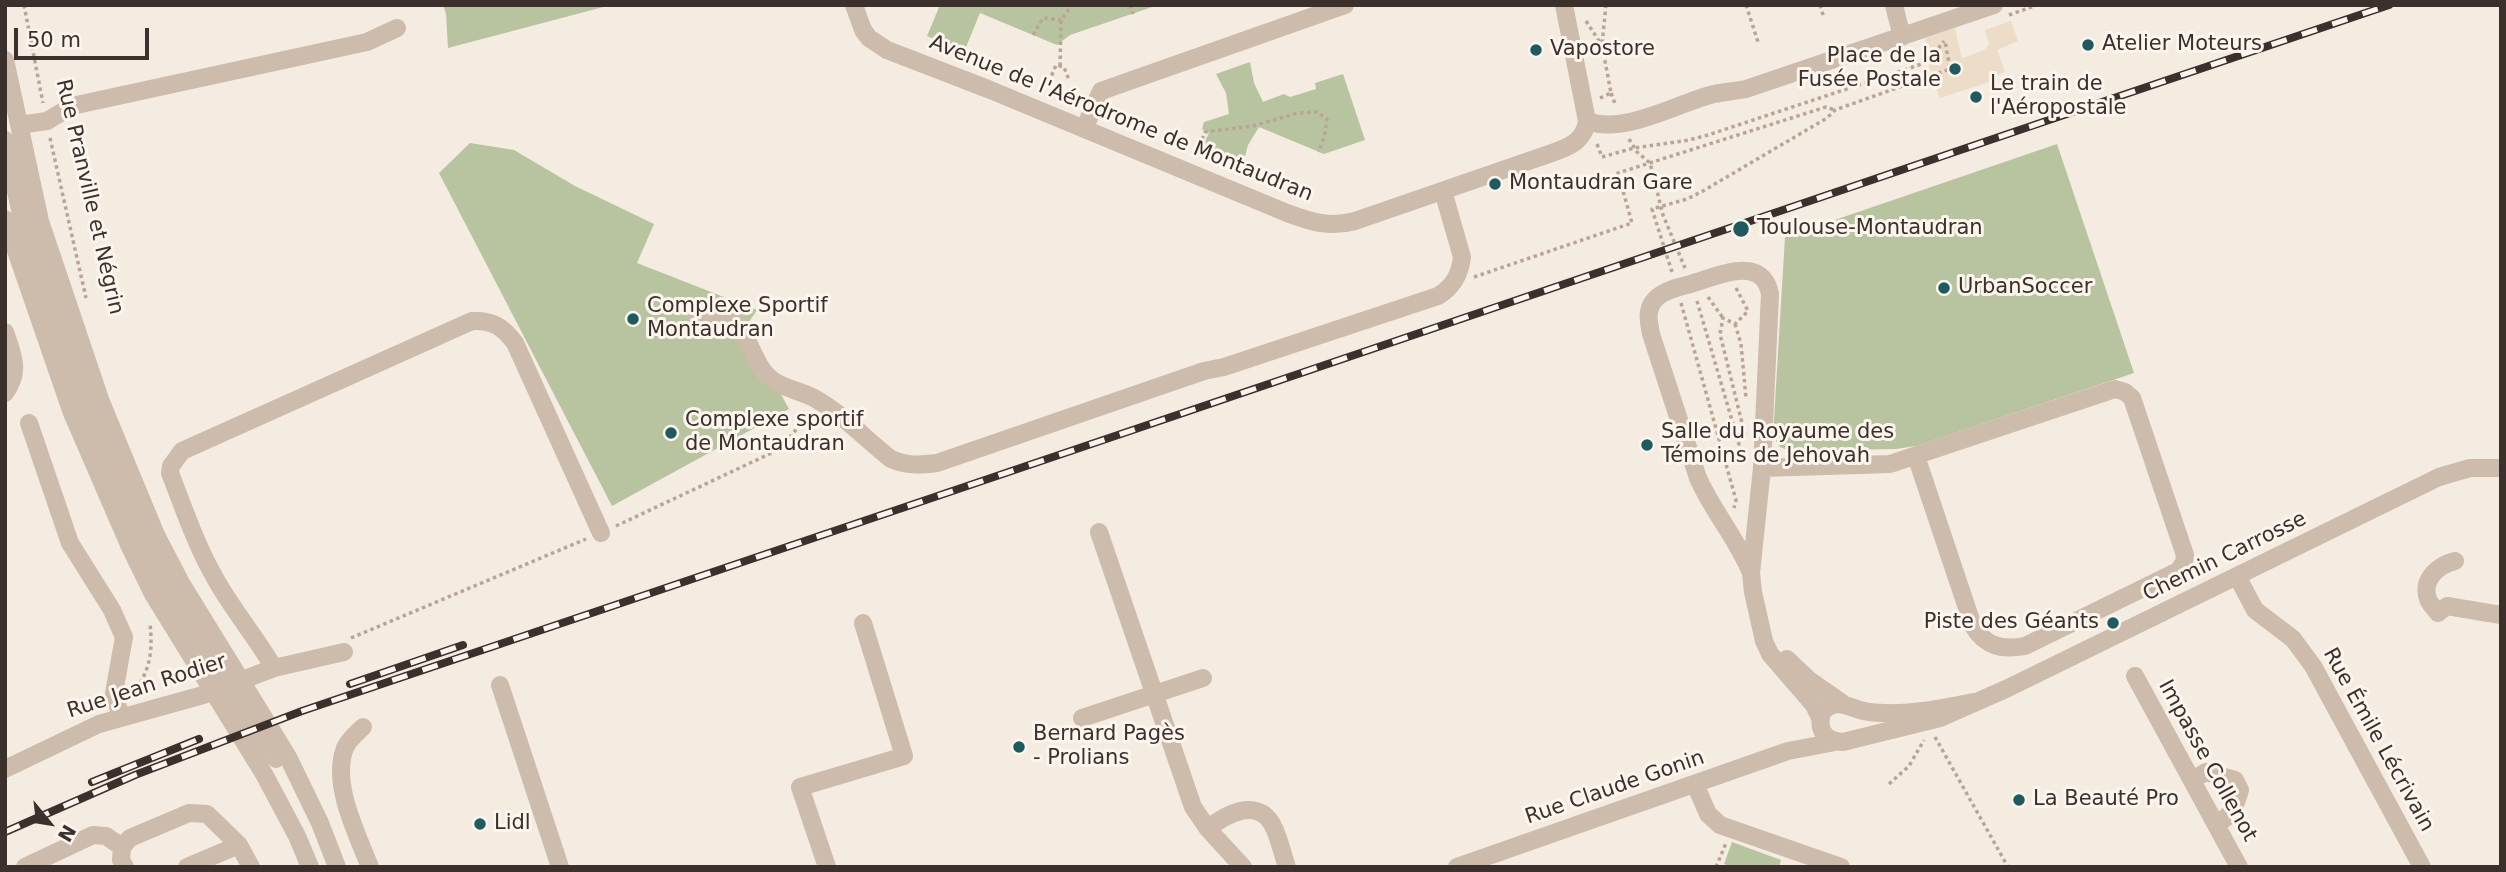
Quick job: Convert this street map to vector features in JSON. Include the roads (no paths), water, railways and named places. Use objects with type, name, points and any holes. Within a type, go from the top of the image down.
[{"type":"street","name":"Avenue de l'Aérodrome de Montaudran","points":[[854,5],[863,30],[877,45],[1287,213],[1321,224],[1342,225],[1355,221],[1572,145],[1586,130],[1586,113]]},
{"type":"street","points":[[1084,129],[1101,90],[1316,10],[1345,5]]},
{"type":"street","points":[[1564,5],[1586,113],[1596,124],[1634,120],[1714,94],[1746,89],[1902,37],[1998,12]]},
{"type":"street","points":[[1894,5],[1902,37]]},
{"type":"street","points":[[19,125],[47,121],[72,106],[367,42],[397,29]]},
{"type":"street","points":[[5,60],[44,232],[101,401],[156,535],[181,583],[288,757],[320,823],[337,867]]},
{"type":"street","points":[[5,140],[22,219],[71,365],[144,540],[167,586],[277,762],[320,823]]},
{"type":"street","points":[[694,313],[713,312],[733,322],[745,334],[765,373],[773,381],[819,402],[891,459],[910,465],[937,463],[1204,371],[1224,367],[1438,296],[1458,277],[1462,257],[1443,191]]},
{"type":"street","points":[[5,219],[72,413],[130,547],[153,594],[264,774],[297,835],[310,867]]},
{"type":"street","name":"Chemin Carrosse","points":[[1751,573],[1744,556],[1698,478],[1651,334],[1648,316],[1650,304],[1669,285],[1707,288],[1743,270],[1763,277],[1770,294],[1756,462],[1751,573],[1759,621],[1770,654],[1814,705],[1825,736],[1843,740],[1940,718],[2031,677],[2439,477],[2470,468],[2501,468]]},
{"type":"street","points":[[271,669],[214,577],[195,538],[170,473],[171,466],[182,451],[472,321],[495,323],[507,332],[515,343],[601,533]]},
{"type":"street","points":[[5,332],[16,366],[12,385],[5,393]]},
{"type":"street","points":[[1756,462],[1890,464],[2116,390],[2125,392],[2132,398],[2185,555],[2184,563],[2178,571],[2025,646],[1998,648],[1979,636],[1973,626],[1916,456]]},
{"type":"street","points":[[29,423],[70,543],[112,610],[124,638],[114,693],[121,717]]},
{"type":"street","points":[[1099,532],[1193,807],[1208,829],[1243,867]]},
{"type":"street","points":[[2455,561],[2435,570],[2427,583],[2428,599],[2438,612],[2447,606],[2501,615]]},
{"type":"street","name":"Rue Émile Lécrivain","points":[[2237,576],[2255,610],[2293,639],[2313,666],[2422,867]]},
{"type":"street","name":"Chemin Carrosse","points":[[1759,621],[1798,671],[1847,706],[1894,713],[1932,710],[1973,702]]},
{"type":"street","points":[[827,867],[800,787],[904,756],[863,623]]},
{"type":"street","name":"Rue Jean Rodier","points":[[5,769],[80,731],[203,695],[271,669],[344,652]]},
{"type":"street","name":"Impasse Collenot","points":[[2134,677],[2239,867]]},
{"type":"street","points":[[1082,718],[1203,678]]},
{"type":"street","points":[[500,685],[559,867]]},
{"type":"street","points":[[1820,722],[1828,706],[1847,706],[1859,721],[1855,734],[1843,740]]},
{"type":"street","name":"Rue Claude Gonin","points":[[1788,751],[1812,735],[1820,722]]},
{"type":"street","points":[[363,727],[344,750],[342,782],[345,802],[370,867]]},
{"type":"street","name":"Rue Claude Gonin","points":[[1457,867],[1788,751],[1843,740]]},
{"type":"street","points":[[277,762],[326,867]]},
{"type":"street","points":[[2192,780],[2206,772],[2235,780],[2240,790],[2234,810],[2216,824]]},
{"type":"street","points":[[1695,784],[1708,814],[1720,825],[1841,867]]},
{"type":"street","points":[[1208,829],[1221,818],[1244,809],[1259,812],[1271,822],[1287,867]]},
{"type":"street","points":[[125,867],[121,860],[122,847],[130,838],[189,813],[208,814],[239,845],[251,867]]},
{"type":"street","points":[[25,867],[93,835],[106,836],[122,847]]},
{"type":"street","points":[[187,867],[239,845]]},
{"type":"railway","points":[[5,832],[135,775],[302,711],[2389,5]]},
{"type":"railway","points":[[350,684],[463,645]]},
{"type":"railway","points":[[92,782],[199,739]]},
{"type":"place","name":"Atelier Moteurs","points":[[2088,45]]},
{"type":"place","name":"Vapostore","points":[[1536,50]]},
{"type":"place","name":"Place de la Fusée Postale","points":[[1955,69]]},
{"type":"place","name":"Le train de l'Aéropostale","points":[[1976,97]]},
{"type":"place","name":"Montaudran Gare","points":[[1495,184]]},
{"type":"place","name":"Toulouse-Montaudran","points":[[1741,229]]},
{"type":"place","name":"UrbanSoccer","points":[[1944,288]]},
{"type":"place","name":"Complexe Sportif Montaudran","points":[[633,319]]},
{"type":"place","name":"Complexe sportif de Montaudran","points":[[671,433]]},
{"type":"place","name":"Salle du Royaume des Témoins de Jehovah","points":[[1647,445]]},
{"type":"place","name":"Piste des Géants","points":[[2113,623]]},
{"type":"place","name":"Bernard Pagès - Prolians","points":[[1019,747]]},
{"type":"place","name":"La Beauté Pro","points":[[2019,800]]},
{"type":"place","name":"Lidl","points":[[480,824]]}]
